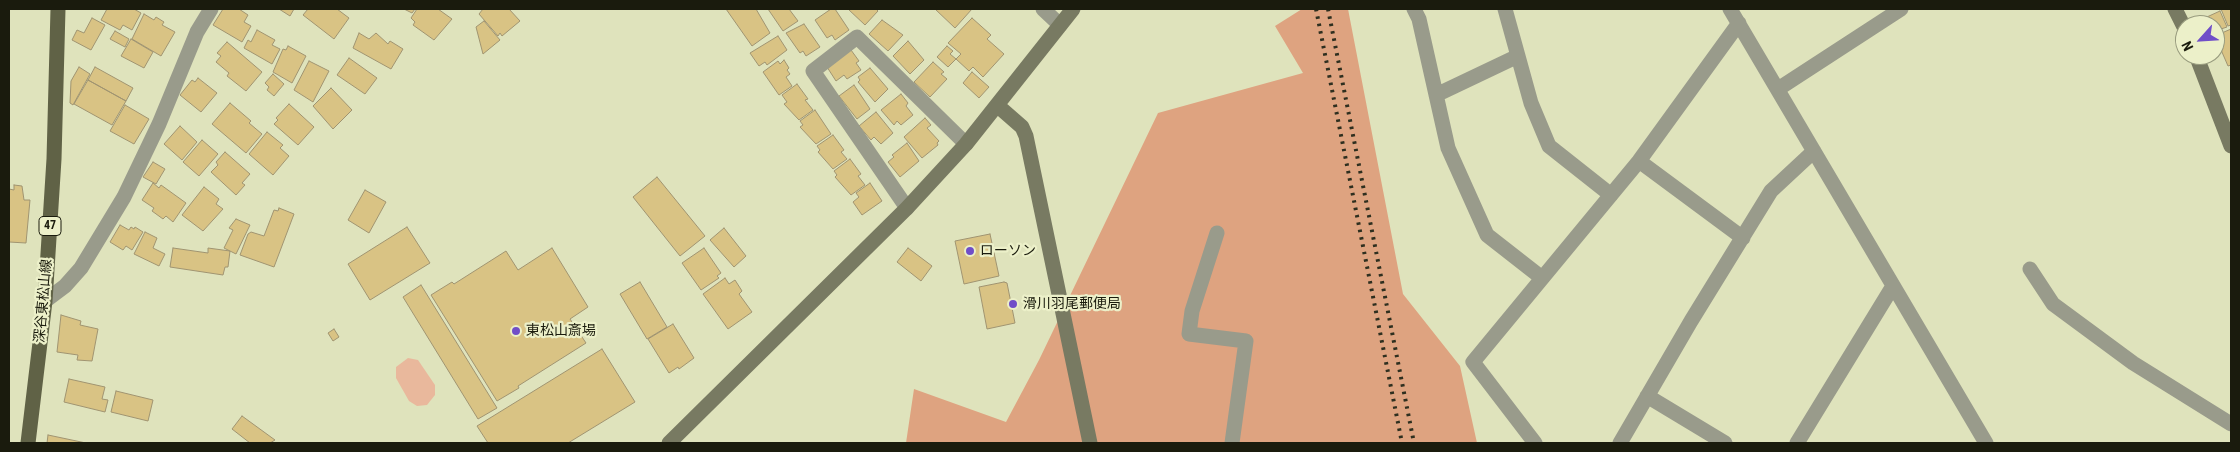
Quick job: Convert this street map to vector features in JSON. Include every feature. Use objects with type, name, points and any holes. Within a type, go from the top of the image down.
[{"type":"main road","name":"深谷東松山線","points":[[28,443],[45,301],[54,159],[58,9]]},
{"type":"street","points":[[45,301],[65,286],[80,268],[124,197],[159,124],[197,32],[211,9]]},
{"type":"street","points":[[1043,9],[1060,25]]},
{"type":"street","points":[[669,443],[907,208],[998,106],[1073,9]]},
{"type":"street","points":[[1414,9],[1419,19],[1448,148],[1487,235],[1542,278]]},
{"type":"street","points":[[1505,9],[1531,103],[1549,146],[1611,195]]},
{"type":"street","points":[[1730,9],[1986,443]]},
{"type":"street","points":[[1778,89],[1901,9]]},
{"type":"street","points":[[1535,443],[1473,362],[1639,161],[1738,23]]},
{"type":"street","points":[[907,208],[813,71],[857,37],[966,144]]},
{"type":"street","points":[[1436,95],[1518,56]]},
{"type":"street","points":[[2200,65],[2231,146]]},
{"type":"street","points":[[998,106],[1022,127],[1026,136],[1090,443]]},
{"type":"street","points":[[1620,443],[1771,191],[1814,151]]},
{"type":"street","points":[[1639,161],[1743,238]]},
{"type":"street","points":[[1217,233],[1192,311],[1189,334],[1246,341],[1232,443]]},
{"type":"street","points":[[2030,269],[2053,304],[2133,363],[2231,424]]},
{"type":"street","points":[[1797,443],[1894,286]]},
{"type":"street","points":[[1647,396],[1725,443]]},
{"type":"shaded area","points":[[1302,9],[1348,9],[1403,294],[1460,366],[1477,443],[906,443],[914,389],[1006,422],[1039,360],[1158,113],[1303,73],[1275,26]]},
{"type":"shaded area","points":[[408,358],[418,360],[435,385],[435,395],[427,405],[417,406],[409,401],[396,378],[396,367]]},
{"type":"building","points":[[107,9],[134,9],[141,13],[132,30],[123,25],[120,30],[101,20]]},
{"type":"building","points":[[223,9],[239,9],[248,15],[244,22],[251,26],[242,42],[213,25]]},
{"type":"building","points":[[279,9],[294,9],[290,16]]},
{"type":"building","points":[[308,9],[337,9],[349,18],[334,39],[303,15]]},
{"type":"building","points":[[404,9],[415,9],[412,13]]},
{"type":"building","points":[[417,9],[438,9],[452,19],[434,40],[413,25],[415,22],[411,18]]},
{"type":"building","points":[[483,9],[509,9],[520,21],[502,36],[500,33],[498,36],[479,14]]},
{"type":"building","points":[[726,9],[756,9],[770,33],[752,46]]},
{"type":"building","points":[[768,9],[789,9],[798,21],[783,31]]},
{"type":"building","points":[[831,9],[835,9],[849,30],[835,40],[832,35],[827,38],[815,20]]},
{"type":"building","points":[[848,9],[876,9],[878,11],[865,25]]},
{"type":"building","points":[[935,9],[972,9],[955,28]]},
{"type":"building","points":[[2221,9],[2231,9],[2231,25],[2228,26]]},
{"type":"building","points":[[2220,11],[2222,15],[2211,15]]},
{"type":"building","points":[[144,14],[154,20],[156,17],[164,22],[162,25],[175,32],[161,56],[132,39]]},
{"type":"building","points":[[92,18],[105,25],[91,50],[72,40],[77,30],[84,33]]},
{"type":"building","points":[[972,18],[991,35],[987,39],[1004,54],[983,77],[973,67],[969,71],[956,59],[961,54],[948,43]]},
{"type":"building","points":[[882,20],[903,35],[888,51],[869,34]]},
{"type":"building","points":[[484,21],[500,40],[483,54],[476,27]]},
{"type":"building","points":[[804,24],[820,47],[806,56],[803,51],[800,53],[786,33]]},
{"type":"building","points":[[2231,29],[2231,65],[2228,66],[2225,59],[2225,32]]},
{"type":"building","points":[[257,30],[275,40],[272,45],[280,49],[272,64],[244,48],[248,40],[251,42]]},
{"type":"building","points":[[115,31],[129,39],[125,47],[110,39]]},
{"type":"building","points":[[359,33],[369,39],[376,33],[388,44],[390,41],[403,49],[391,69],[353,48]]},
{"type":"building","points":[[778,36],[787,50],[767,65],[765,62],[759,66],[750,53]]},
{"type":"building","points":[[131,39],[153,52],[144,68],[121,56]]},
{"type":"building","points":[[908,41],[924,60],[910,74],[893,56]]},
{"type":"building","points":[[227,42],[262,72],[246,91],[227,76],[229,73],[216,62],[221,56],[217,53]]},
{"type":"building","points":[[288,46],[306,56],[292,83],[273,72],[283,49],[286,50]]},
{"type":"building","points":[[947,46],[953,51],[950,54],[956,59],[948,67],[937,57]]},
{"type":"building","points":[[851,50],[859,61],[856,63],[861,70],[847,79],[844,75],[836,81],[827,67]]},
{"type":"building","points":[[349,58],[377,78],[365,94],[337,75]]},
{"type":"building","points":[[784,60],[790,74],[786,77],[792,86],[779,95],[763,72],[778,61],[780,64]]},
{"type":"building","points":[[309,61],[329,71],[313,102],[294,90]]},
{"type":"building","points":[[933,62],[944,72],[941,74],[947,79],[930,97],[914,82]]},
{"type":"building","points":[[79,67],[90,74],[73,105],[70,103],[71,81]]},
{"type":"building","points":[[95,67],[133,88],[126,101],[88,80]]},
{"type":"building","points":[[870,68],[888,89],[875,102],[858,82],[860,80],[858,77]]},
{"type":"building","points":[[972,72],[989,87],[979,98],[963,83]]},
{"type":"building","points":[[273,74],[284,84],[274,96],[267,90],[269,87],[265,83]]},
{"type":"building","points":[[198,78],[217,93],[201,112],[180,95],[192,80],[195,82]]},
{"type":"building","points":[[88,80],[126,101],[112,125],[74,104]]},
{"type":"building","points":[[797,84],[808,99],[805,100],[813,110],[799,120],[784,104],[787,102],[782,95]]},
{"type":"building","points":[[854,85],[870,109],[857,119],[839,96]]},
{"type":"building","points":[[331,88],[352,110],[333,129],[313,106]]},
{"type":"building","points":[[901,94],[908,103],[906,106],[913,115],[901,125],[897,121],[894,125],[881,110]]},
{"type":"building","points":[[230,103],[251,121],[249,123],[262,134],[246,153],[212,124]]},
{"type":"building","points":[[289,104],[314,127],[298,145],[274,124],[278,120],[276,118]]},
{"type":"building","points":[[125,105],[149,119],[134,144],[110,131]]},
{"type":"building","points":[[815,110],[831,134],[816,144],[800,127],[803,125],[800,121]]},
{"type":"building","points":[[876,112],[893,133],[881,144],[874,137],[871,140],[859,126]]},
{"type":"building","points":[[925,118],[931,125],[927,128],[939,141],[938,145],[922,158],[904,137]]},
{"type":"building","points":[[180,126],[197,142],[182,160],[164,144]]},
{"type":"building","points":[[267,132],[283,145],[280,148],[289,156],[273,175],[249,154]]},
{"type":"building","points":[[833,135],[844,150],[841,152],[847,159],[833,169],[818,152],[820,150],[817,146]]},
{"type":"building","points":[[202,140],[218,154],[199,176],[183,162]]},
{"type":"building","points":[[907,143],[919,161],[900,177],[888,162],[894,157],[892,155]]},
{"type":"building","points":[[225,152],[250,174],[242,183],[245,185],[236,195],[211,172],[218,165],[216,162]]},
{"type":"building","points":[[850,159],[861,174],[858,176],[865,185],[851,195],[835,177],[837,175],[834,171]]},
{"type":"building","points":[[153,162],[165,169],[156,184],[143,177]]},
{"type":"building","points":[[657,177],[705,236],[680,256],[633,197]]},
{"type":"building","points":[[153,183],[159,188],[161,185],[186,203],[173,222],[166,216],[163,219],[152,211],[154,208],[142,200]]},
{"type":"building","points":[[870,183],[882,201],[862,215],[853,202],[859,197],[856,193]]},
{"type":"building","points":[[14,185],[22,186],[24,200],[30,200],[26,243],[9,242],[9,189],[14,190]]},
{"type":"building","points":[[204,187],[219,199],[216,204],[223,209],[203,231],[182,215]]},
{"type":"building","points":[[365,190],[386,202],[369,233],[348,220]]},
{"type":"building","points":[[279,208],[294,214],[274,267],[240,255],[248,234],[251,232],[264,236],[274,210],[278,211]]},
{"type":"building","points":[[236,219],[250,225],[236,254],[224,248],[233,230],[229,228]]},
{"type":"building","points":[[120,225],[129,230],[131,227],[134,229],[135,227],[143,232],[132,250],[126,246],[123,250],[110,242]]},
{"type":"building","points":[[407,227],[430,263],[370,300],[348,264]]},
{"type":"building","points":[[724,228],[746,256],[734,267],[710,240]]},
{"type":"building","points":[[145,232],[157,238],[153,248],[165,254],[159,266],[134,254]]},
{"type":"building","points":[[990,234],[999,276],[964,284],[955,241]]},
{"type":"building","points":[[173,248],[208,253],[208,248],[230,251],[228,267],[225,267],[223,275],[170,267]]},
{"type":"building","name":"東松山斎場","points":[[552,248],[588,307],[570,319],[586,343],[497,401],[431,295],[452,282],[454,284],[506,251],[518,270]]},
{"type":"building","points":[[704,248],[721,273],[717,276],[719,278],[701,290],[682,263]]},
{"type":"building","points":[[908,248],[932,266],[921,281],[897,262]]},
{"type":"building","points":[[725,278],[729,284],[735,280],[742,291],[739,294],[752,312],[728,329],[703,294]]},
{"type":"building","points":[[640,282],[667,327],[647,339],[620,294]]},
{"type":"building","points":[[1007,283],[1015,323],[987,329],[979,287]]},
{"type":"building","points":[[421,285],[497,408],[478,419],[403,297]]},
{"type":"building","points":[[61,315],[81,321],[80,325],[98,329],[92,361],[77,360],[78,355],[57,352]]},
{"type":"building","points":[[673,324],[694,358],[679,369],[678,367],[669,373],[648,339]]},
{"type":"building","points":[[334,329],[339,337],[333,341],[328,333]]},
{"type":"building","points":[[602,349],[635,402],[568,443],[488,443],[477,426]]},
{"type":"building","points":[[69,379],[105,387],[102,399],[108,400],[105,412],[64,402]]},
{"type":"building","points":[[116,391],[153,400],[148,421],[111,412]]},
{"type":"building","points":[[242,416],[275,440],[270,443],[250,443],[232,429]]},
{"type":"building","points":[[48,435],[86,443],[47,443]]},
{"type":"railway","points":[[1316,9],[1402,443]]},
{"type":"railway","points":[[1328,9],[1414,443]]},
{"type":"place","name":"ローソン","points":[[970,251]]},
{"type":"place","name":"滑川羽尾郵便局","points":[[1013,304]]},
{"type":"place","name":"東松山斎場","points":[[516,331]]}]
